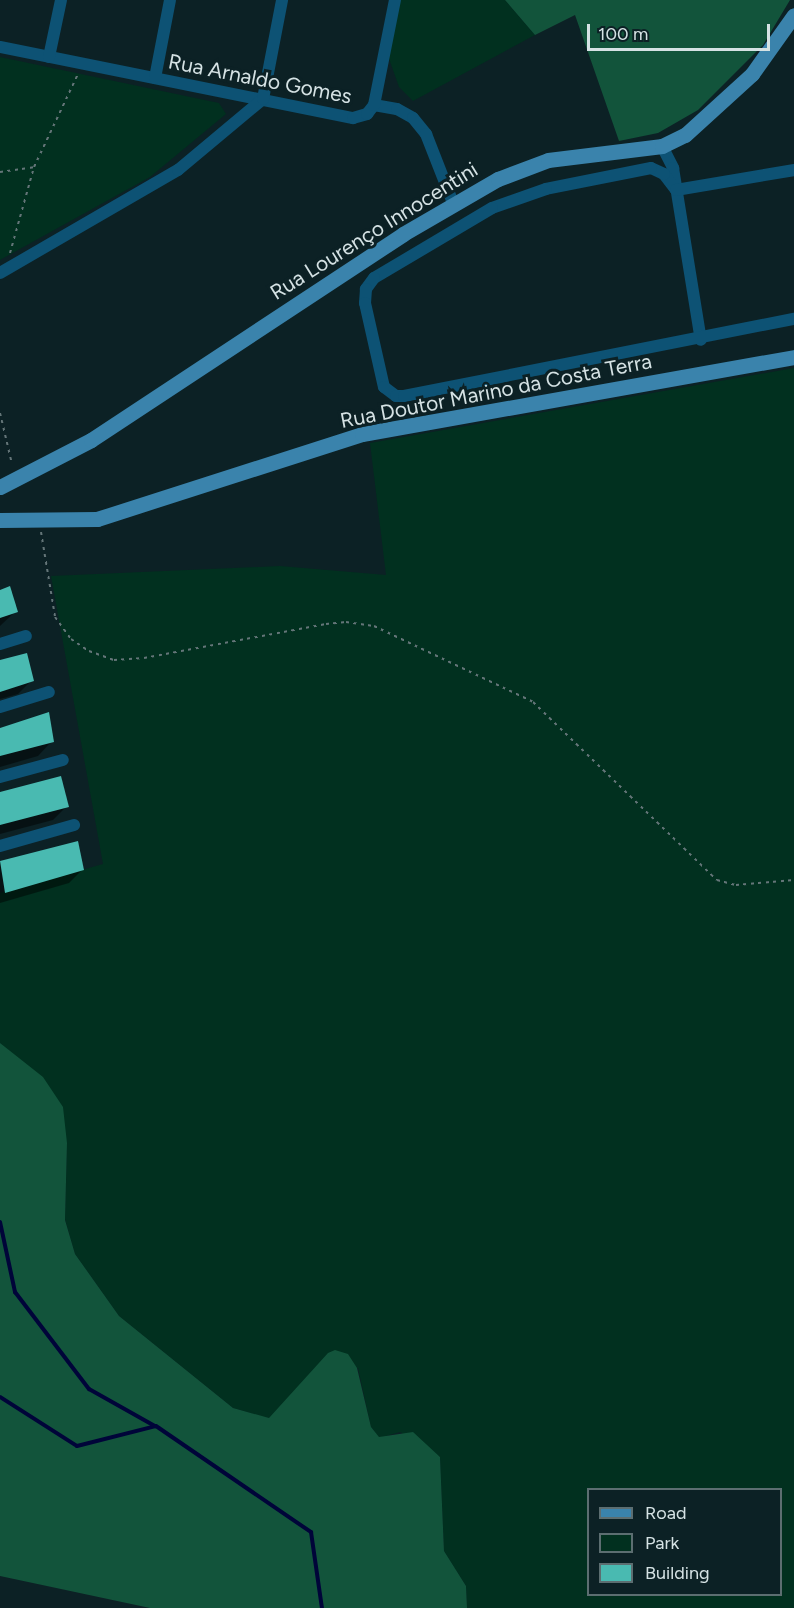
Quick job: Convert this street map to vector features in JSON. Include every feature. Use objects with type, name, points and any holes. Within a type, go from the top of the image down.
[{"type":"main road","name":"Rua Lourenço Innocentini","points":[[0,488],[91,440],[209,359],[453,203],[498,179],[548,160],[662,146],[685,135],[752,74],[794,15]]},
{"type":"main road","name":"Rua Doutor Marino da Costa Terra","points":[[0,520],[83,522],[108,517],[362,434],[794,357]]},
{"type":"street","points":[[49,57],[61,0]]},
{"type":"street","points":[[155,78],[170,0]]},
{"type":"street","points":[[3,271],[178,170],[263,99],[282,0]]},
{"type":"street","points":[[374,105],[395,0]]},
{"type":"street","name":"Rua Arnaldo Gomes","points":[[0,47],[353,118],[367,114],[374,105],[397,109],[413,118],[426,134],[453,203]]},
{"type":"street","points":[[662,146],[673,168],[701,340]]},
{"type":"street","points":[[676,190],[664,174],[651,168],[546,189],[492,208],[374,278],[366,289],[365,303],[380,380],[390,392],[404,396],[701,340],[794,319]]},
{"type":"street","points":[[676,190],[792,172]]},
{"type":"street","points":[[0,644],[26,636]]},
{"type":"street","points":[[0,707],[49,692]]},
{"type":"street","points":[[0,777],[63,760]]},
{"type":"street","points":[[0,846],[74,825]]},
{"type":"path","points":[[3,271],[34,167],[84,64]]},
{"type":"path","points":[[0,172],[34,167]]},
{"type":"path","points":[[0,413],[16,479]]},
{"type":"path","points":[[40,521],[55,617],[71,639],[89,651],[114,660],[144,658],[326,624],[346,622],[374,626],[533,702],[717,880],[736,885],[794,880]]},
{"type":"green space","points":[[398,0],[505,0],[535,35],[413,101],[399,87],[387,53]]},
{"type":"green space","points":[[505,0],[790,0],[763,45],[698,110],[658,133],[619,141],[575,15],[535,35]]},
{"type":"green space","points":[[0,57],[219,103],[226,114],[150,177],[0,260]]},
{"type":"green space","points":[[794,368],[794,1608],[467,1608],[466,1586],[444,1551],[440,1457],[400,1432],[379,1438],[371,1427],[358,1368],[298,1387],[270,1419],[233,1408],[119,1316],[75,1254],[65,1219],[67,1143],[13,1055],[0,1043],[0,893],[103,864],[51,576],[280,566],[386,575],[370,443]]},
{"type":"green space","points":[[0,1043],[43,1077],[63,1107],[67,1143],[65,1220],[75,1254],[119,1316],[233,1408],[269,1418],[328,1353],[335,1350],[348,1354],[357,1368],[371,1427],[379,1437],[413,1432],[440,1457],[444,1551],[466,1586],[467,1608],[150,1608],[0,1576]]},
{"type":"building","points":[[10,586],[18,612],[0,618],[0,590]]},
{"type":"building","points":[[27,653],[34,681],[0,692],[0,660]]},
{"type":"building","points":[[49,712],[54,742],[0,756],[0,728]]},
{"type":"building","points":[[61,776],[69,807],[0,825],[0,792]]},
{"type":"building","points":[[78,841],[84,870],[5,893],[0,861]]},
{"type":"waterway","points":[[0,1222],[15,1292],[89,1389],[155,1426]]},
{"type":"waterway","points":[[0,1397],[77,1446],[156,1426],[311,1532],[322,1608]]}]
